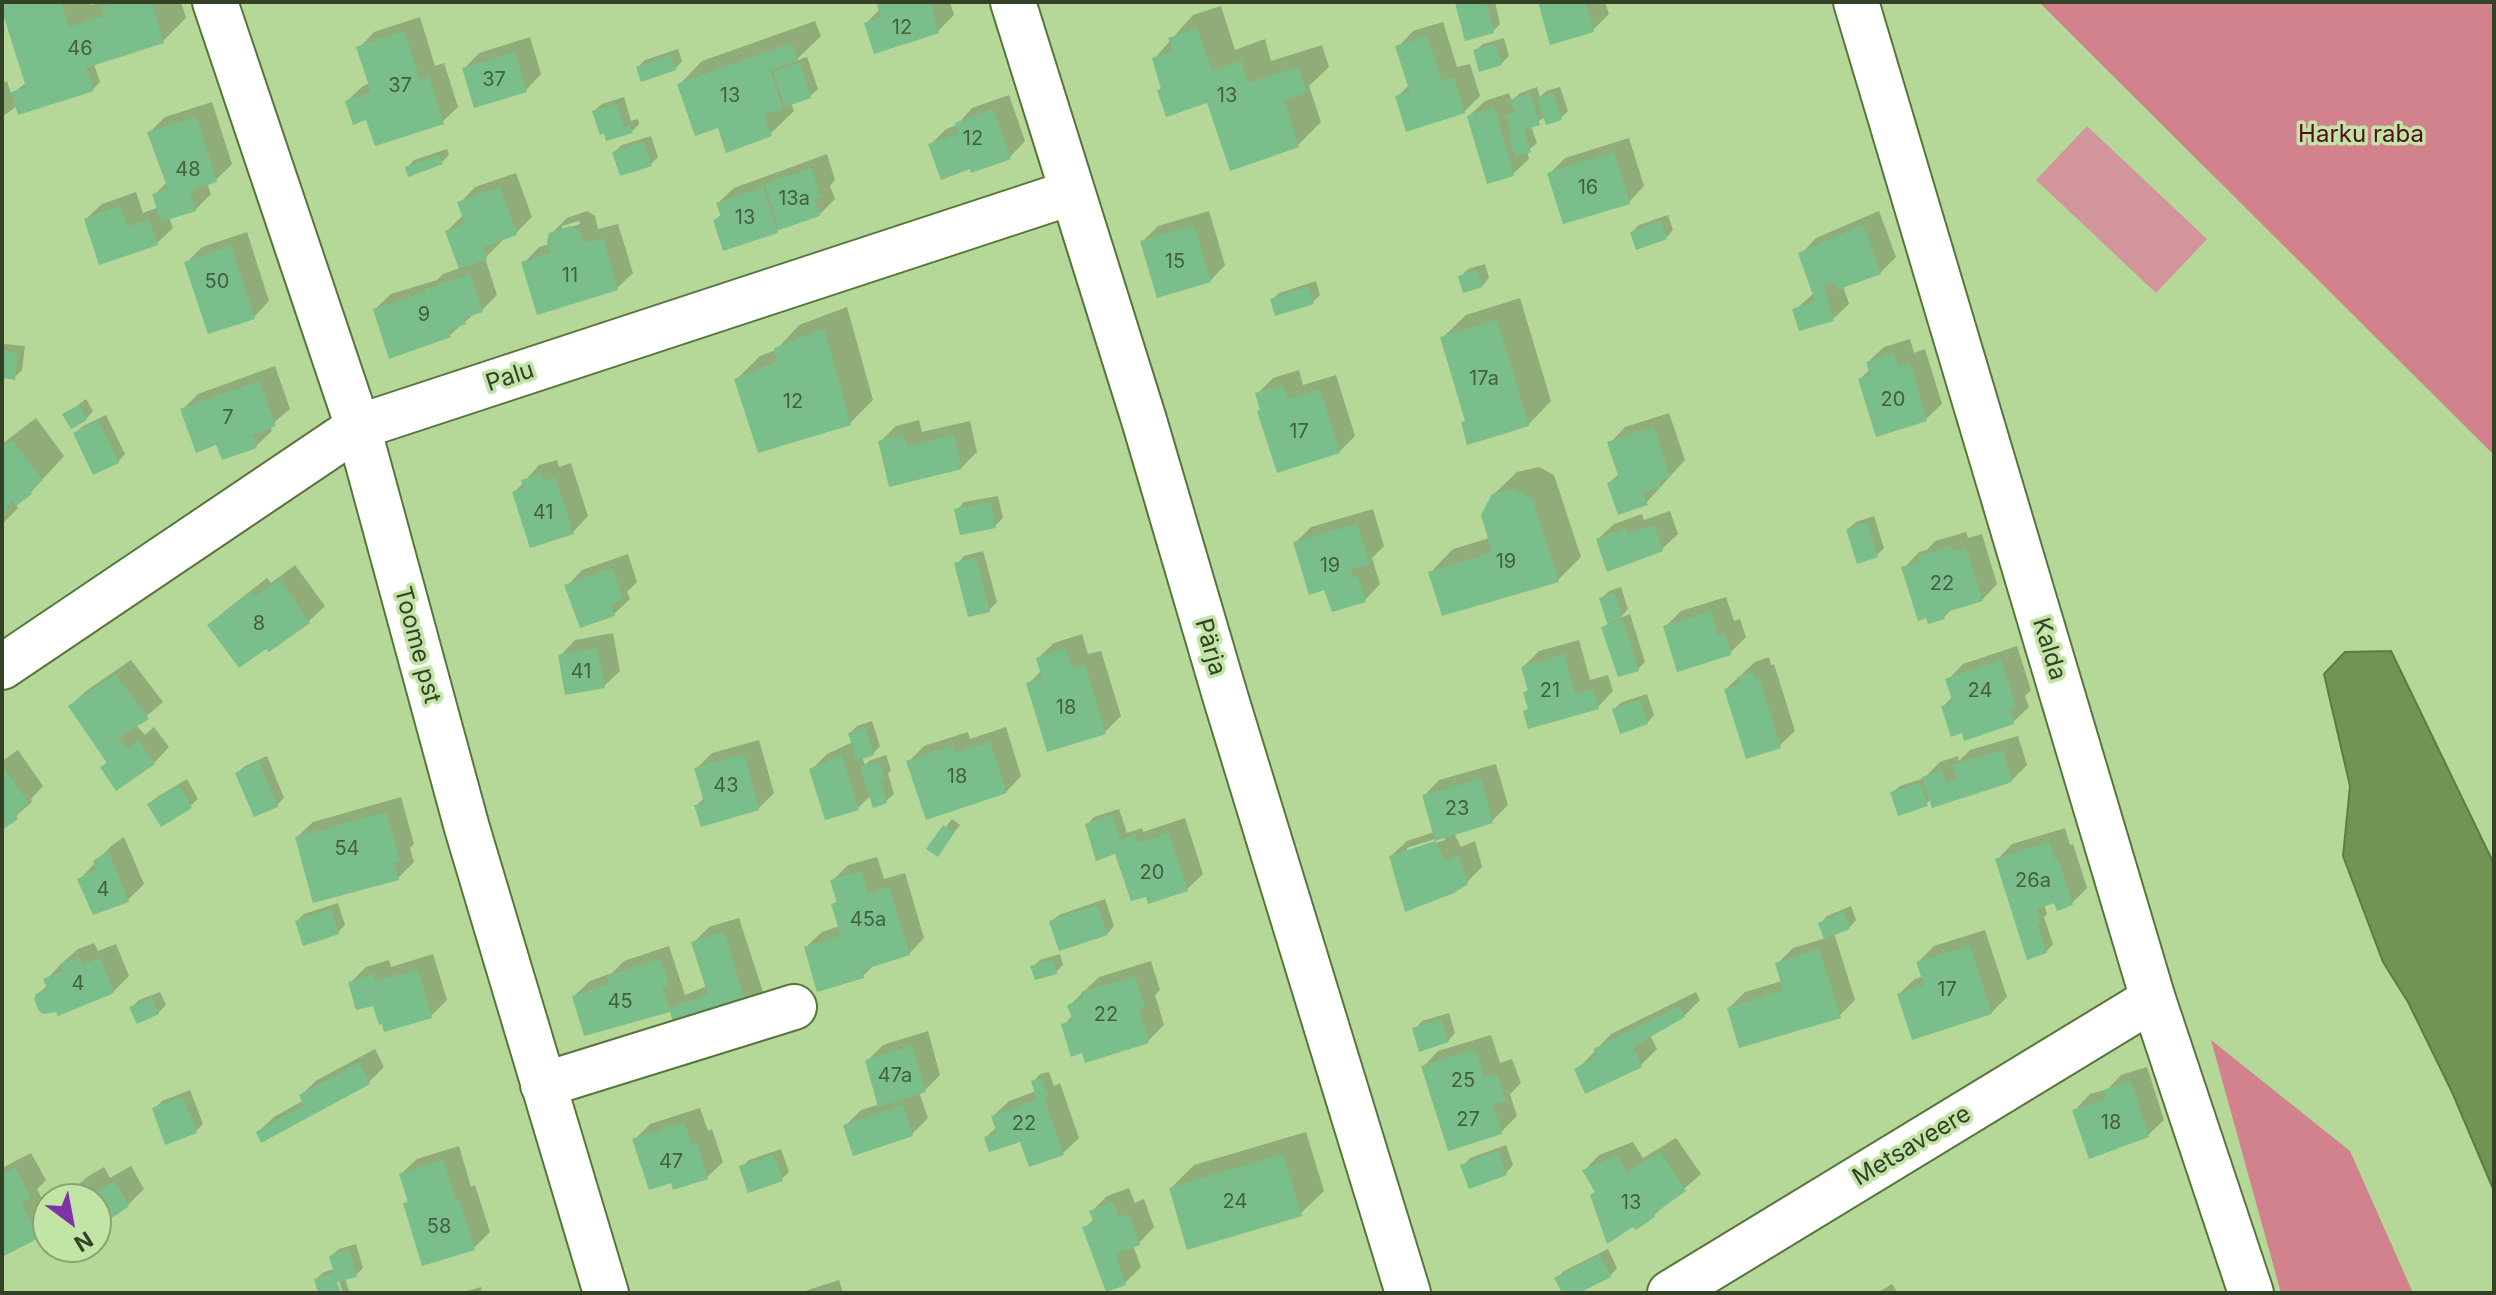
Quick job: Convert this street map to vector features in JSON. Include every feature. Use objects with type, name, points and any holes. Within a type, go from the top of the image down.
[{"type":"street","name":"Toome pst","points":[[215,2],[358,427],[467,828],[606,1293]]},
{"type":"street","name":"Pärja","points":[[1013,2],[1070,193],[1144,420],[1408,1293]]},
{"type":"street","name":"Kalda","points":[[1856,2],[2153,999],[2251,1293]]},
{"type":"street","name":"Palu","points":[[2,667],[358,427],[1070,193]]},
{"type":"street","name":"Metsaveere","points":[[1670,1293],[2153,999]]},
{"type":"street","points":[[543,1085],[794,1007]]},
{"type":"shaded area","points":[[2087,126],[2207,239],[2156,293],[2036,180]]},
{"type":"shaded area","points":[[2391,651],[2494,864],[2494,1191],[2452,1092],[2408,1002],[2383,962],[2343,856],[2350,786],[2324,674],[2345,652]]},
{"type":"green space","name":"Harku raba","points":[[2039,2],[2494,2],[2494,455],[2103,66]]},
{"type":"green space","points":[[2211,1040],[2350,1151],[2413,1293],[2281,1293]]},
{"type":"building","points":[[2,2],[61,2],[69,27],[103,16],[100,7],[117,2],[151,2],[164,43],[86,68],[94,91],[18,115],[11,92],[26,87],[2,11]]},
{"type":"building","points":[[876,2],[917,2],[918,5],[930,2],[939,33],[874,54],[864,23],[881,17]]},
{"type":"building","points":[[1486,2],[1494,33],[1465,41],[1455,3]]},
{"type":"building","points":[[1538,2],[1585,2],[1594,32],[1550,45]]},
{"type":"building","points":[[1197,28],[1212,71],[1241,61],[1248,83],[1298,67],[1307,92],[1284,100],[1299,147],[1230,171],[1207,103],[1166,117],[1157,90],[1161,89],[1152,58],[1173,51],[1168,38]]},
{"type":"building","points":[[404,31],[420,80],[429,77],[444,124],[375,146],[366,120],[353,125],[345,101],[371,92],[356,47]]},
{"type":"building","points":[[1427,36],[1442,81],[1454,78],[1465,113],[1406,132],[1395,96],[1410,92],[1395,46]]},
{"type":"building","points":[[792,43],[798,60],[770,70],[783,108],[764,115],[772,136],[726,153],[718,128],[695,136],[677,84]]},
{"type":"building","points":[[1496,44],[1502,65],[1479,72],[1473,50]]},
{"type":"building","points":[[515,52],[527,92],[474,108],[462,68]]},
{"type":"building","points":[[671,55],[676,70],[641,82],[636,67]]},
{"type":"building","points":[[800,63],[811,98],[785,107],[773,72]]},
{"type":"building","points":[[1530,93],[1540,125],[1524,130],[1531,152],[1515,157],[1506,115],[1515,112],[1510,100]]},
{"type":"building","points":[[1553,93],[1562,120],[1546,125],[1537,98]]},
{"type":"building","points":[[617,104],[624,127],[630,125],[633,133],[606,141],[604,133],[600,135],[592,111]]},
{"type":"building","points":[[1494,107],[1514,176],[1487,184],[1467,116]]},
{"type":"building","points":[[993,109],[1011,159],[941,180],[928,144],[958,134],[955,123]]},
{"type":"building","points":[[196,117],[217,182],[189,191],[196,211],[161,222],[152,194],[168,189],[147,132]]},
{"type":"building","points":[[644,142],[652,166],[620,176],[612,152]]},
{"type":"building","points":[[1614,152],[1630,204],[1563,224],[1547,173]]},
{"type":"building","points":[[439,155],[443,164],[408,177],[405,167]]},
{"type":"building","points":[[811,168],[821,198],[815,199],[820,216],[779,230],[765,184]]},
{"type":"building","points":[[762,184],[778,233],[723,251],[713,220],[721,217],[716,203],[759,189],[758,186]]},
{"type":"building","points":[[500,187],[517,235],[483,247],[487,259],[459,269],[445,231],[465,223],[457,202]]},
{"type":"building","points":[[120,206],[128,227],[149,219],[158,245],[99,265],[84,219]]},
{"type":"building","points":[[1661,221],[1667,239],[1636,250],[1630,232]]},
{"type":"building","points":[[1194,225],[1211,282],[1157,298],[1140,241]]},
{"type":"building","points":[[1863,225],[1881,274],[1837,290],[1835,283],[1823,285],[1834,321],[1799,331],[1792,309],[1815,301],[1798,253]]},
{"type":"building","points":[[570,226],[580,231],[583,243],[603,238],[618,290],[537,315],[521,262],[550,253],[547,242],[549,233]]},
{"type":"building","points":[[231,246],[255,319],[208,334],[184,262]]},
{"type":"building","points":[[1477,270],[1483,287],[1463,293],[1458,276]]},
{"type":"building","points":[[470,274],[483,312],[464,318],[466,324],[449,330],[451,337],[389,359],[373,309]]},
{"type":"building","points":[[1308,287],[1314,304],[1275,316],[1270,299]]},
{"type":"building","points":[[1497,320],[1529,426],[1467,445],[1461,422],[1465,421],[1440,337]]},
{"type":"building","points":[[824,329],[851,425],[758,453],[734,379],[776,362],[774,348]]},
{"type":"building","points":[[2,351],[18,353],[15,380],[2,378]]},
{"type":"building","points":[[1894,353],[1898,367],[1910,363],[1927,421],[1876,437],[1858,379],[1870,375],[1866,362]]},
{"type":"building","points":[[259,381],[276,426],[252,435],[257,448],[222,460],[216,445],[196,453],[180,409]]},
{"type":"building","points":[[1283,385],[1288,399],[1320,389],[1340,453],[1277,473],[1257,411],[1260,410],[1255,393]]},
{"type":"building","points":[[79,405],[87,420],[71,429],[62,414]]},
{"type":"building","points":[[98,421],[119,463],[93,475],[73,433]]},
{"type":"building","points":[[1654,427],[1670,477],[1659,481],[1661,487],[1643,493],[1648,505],[1618,515],[1607,483],[1619,478],[1607,442]]},
{"type":"building","points":[[904,435],[907,447],[954,435],[962,469],[889,487],[878,441]]},
{"type":"building","points":[[12,440],[43,480],[30,490],[32,494],[16,506],[13,501],[6,507],[9,510],[2,515],[2,447]]},
{"type":"building","points":[[541,474],[544,481],[555,477],[574,534],[530,548],[512,492],[524,488],[521,480]]},
{"type":"building","points":[[1514,489],[1532,498],[1559,582],[1442,616],[1428,572],[1492,552],[1481,515],[1492,494]]},
{"type":"building","points":[[991,502],[996,528],[960,535],[954,509]]},
{"type":"building","points":[[1867,522],[1878,557],[1857,564],[1846,529]]},
{"type":"building","points":[[1357,524],[1370,564],[1351,569],[1353,577],[1358,576],[1366,602],[1332,612],[1324,590],[1309,595],[1293,542]]},
{"type":"building","points":[[1654,525],[1663,551],[1607,572],[1596,539],[1626,528],[1628,534]]},
{"type":"building","points":[[1951,546],[1953,552],[1966,548],[1983,601],[1943,613],[1945,619],[1928,624],[1926,618],[1918,621],[1901,567],[1920,562],[1918,556]]},
{"type":"building","points":[[976,557],[990,612],[968,617],[954,563]]},
{"type":"building","points":[[612,568],[623,599],[611,604],[615,616],[580,628],[564,585]]},
{"type":"building","points":[[279,579],[310,623],[269,652],[266,649],[239,668],[207,625],[251,592],[255,597]]},
{"type":"building","points":[[1614,593],[1622,618],[1607,623],[1599,598]]},
{"type":"building","points":[[1711,611],[1718,636],[1725,634],[1731,655],[1677,672],[1663,626]]},
{"type":"building","points":[[1623,620],[1639,671],[1618,677],[1601,627]]},
{"type":"building","points":[[597,648],[605,688],[565,695],[558,655]]},
{"type":"building","points":[[1066,648],[1072,668],[1085,665],[1106,734],[1047,752],[1026,683],[1042,678],[1036,658]]},
{"type":"building","points":[[1564,654],[1575,694],[1593,689],[1599,709],[1528,729],[1523,711],[1528,709],[1523,692],[1528,691],[1521,667]]},
{"type":"building","points":[[2001,660],[2016,707],[2010,709],[2014,724],[1964,741],[1962,733],[1951,737],[1941,706],[1953,702],[1945,679]]},
{"type":"building","points":[[1754,672],[1756,679],[1759,678],[1781,748],[1746,759],[1724,689],[1740,684],[1737,677]]},
{"type":"building","points":[[115,674],[149,719],[118,738],[128,749],[138,740],[155,764],[116,791],[100,767],[107,763],[68,706]]},
{"type":"building","points":[[1640,700],[1648,724],[1620,734],[1612,709]]},
{"type":"building","points":[[865,727],[874,755],[857,761],[848,733]]},
{"type":"building","points":[[990,742],[1007,793],[926,820],[906,761],[952,746],[955,753]]},
{"type":"building","points":[[2003,750],[2012,782],[1932,808],[1922,777],[1942,770],[1946,783],[1957,780],[1952,765]]},
{"type":"building","points":[[744,754],[759,810],[701,827],[694,805],[705,805],[694,768]]},
{"type":"building","points":[[841,755],[859,810],[825,820],[809,769]]},
{"type":"building","points":[[879,761],[885,779],[881,781],[887,803],[873,808],[860,767]]},
{"type":"building","points":[[259,762],[278,807],[254,817],[235,773]]},
{"type":"building","points":[[2,765],[29,803],[15,813],[18,819],[2,830]]},
{"type":"building","points":[[1481,779],[1493,823],[1435,841],[1422,795]]},
{"type":"building","points":[[1920,783],[1928,806],[1898,816],[1890,792]]},
{"type":"building","points":[[179,785],[192,808],[161,827],[147,804]]},
{"type":"building","points":[[386,812],[400,861],[394,862],[399,880],[313,903],[295,837]]},
{"type":"building","points":[[1112,815],[1120,840],[1135,834],[1138,843],[1169,833],[1188,891],[1148,904],[1146,897],[1131,901],[1115,854],[1096,861],[1085,824]]},
{"type":"building","points":[[943,825],[954,833],[938,857],[926,849]]},
{"type":"building","points":[[1435,841],[1445,861],[1459,855],[1468,884],[1454,893],[1405,912],[1389,856]]},
{"type":"building","points":[[2049,842],[2055,859],[2058,858],[2073,905],[2057,911],[2054,903],[2037,909],[2041,923],[2037,924],[2047,953],[2027,960],[1995,859]]},
{"type":"building","points":[[108,851],[129,902],[93,915],[77,879],[96,870],[93,861]]},
{"type":"building","points":[[862,871],[868,894],[889,887],[910,955],[862,970],[864,978],[817,992],[804,947],[841,936],[831,904],[837,903],[830,880]]},
{"type":"building","points":[[1097,905],[1108,935],[1059,951],[1049,921]]},
{"type":"building","points":[[331,909],[339,934],[303,946],[295,921]]},
{"type":"building","points":[[1843,912],[1850,929],[1824,939],[1818,923]]},
{"type":"building","points":[[724,932],[748,1010],[676,1032],[670,1012],[584,1036],[572,996],[609,984],[607,976],[660,959],[669,985],[662,988],[669,1008],[708,995],[691,942]]},
{"type":"building","points":[[1970,945],[1992,1014],[1912,1040],[1897,994],[1924,985],[1916,962]]},
{"type":"building","points":[[1819,949],[1841,1018],[1739,1048],[1727,1008],[1783,990],[1775,963]]},
{"type":"building","points":[[79,957],[82,965],[100,958],[114,993],[58,1016],[56,1012],[43,1014],[34,999],[36,994],[47,988],[43,979],[63,971],[60,964]]},
{"type":"building","points":[[1053,960],[1057,974],[1035,980],[1030,966]]},
{"type":"building","points":[[418,969],[432,1018],[384,1032],[373,1006],[356,1010],[348,982],[373,974],[375,981]]},
{"type":"building","points":[[1135,976],[1145,1007],[1139,1009],[1149,1043],[1085,1063],[1082,1053],[1071,1057],[1061,1024],[1073,1021],[1067,1005],[1083,999],[1081,992]]},
{"type":"building","points":[[152,998],[159,1014],[137,1024],[129,1007]]},
{"type":"building","points":[[1680,1006],[1685,1017],[1633,1047],[1642,1067],[1585,1094],[1574,1069],[1598,1055],[1593,1049]]},
{"type":"building","points":[[1441,1019],[1449,1042],[1419,1052],[1412,1028]]},
{"type":"building","points":[[912,1046],[926,1092],[878,1107],[865,1060]]},
{"type":"building","points":[[1475,1049],[1484,1078],[1497,1074],[1506,1100],[1493,1105],[1502,1134],[1448,1151],[1421,1066]]},
{"type":"building","points":[[359,1063],[370,1084],[261,1143],[256,1132],[304,1105],[299,1095]]},
{"type":"building","points":[[1041,1078],[1048,1096],[1044,1098],[1064,1155],[1029,1167],[1020,1142],[989,1152],[984,1137],[997,1133],[991,1116],[1037,1100],[1031,1081]]},
{"type":"building","points":[[2131,1081],[2149,1137],[2089,1159],[2072,1110],[2106,1099],[2103,1090]]},
{"type":"building","points":[[183,1097],[197,1133],[165,1145],[152,1108]]},
{"type":"building","points":[[903,1105],[913,1136],[853,1156],[843,1125]]},
{"type":"building","points":[[684,1122],[692,1145],[697,1143],[708,1179],[673,1190],[671,1183],[649,1190],[632,1139]]},
{"type":"building","points":[[1498,1151],[1507,1175],[1469,1189],[1460,1165]]},
{"type":"building","points":[[1660,1152],[1686,1191],[1636,1230],[1633,1227],[1607,1244],[1590,1195],[1595,1192],[1582,1170],[1617,1156],[1627,1172]]},
{"type":"building","points":[[1283,1154],[1302,1216],[1187,1250],[1169,1188]]},
{"type":"building","points":[[774,1155],[783,1181],[748,1193],[739,1166]]},
{"type":"building","points":[[443,1160],[475,1250],[422,1266],[403,1203],[408,1202],[399,1174]]},
{"type":"building","points":[[15,1167],[31,1197],[21,1203],[32,1224],[32,1242],[2,1257],[2,1174]]},
{"type":"building","points":[[115,1181],[129,1206],[112,1218],[111,1183]]},
{"type":"building","points":[[1113,1202],[1119,1217],[1129,1214],[1140,1245],[1115,1254],[1126,1285],[1106,1292],[1082,1227],[1094,1223],[1089,1211]]},
{"type":"building","points":[[349,1250],[357,1277],[337,1282],[341,1293],[318,1293],[314,1279],[334,1273],[329,1256]]},
{"type":"building","points":[[1600,1255],[1611,1277],[1579,1293],[1562,1293],[1554,1278]]}]
